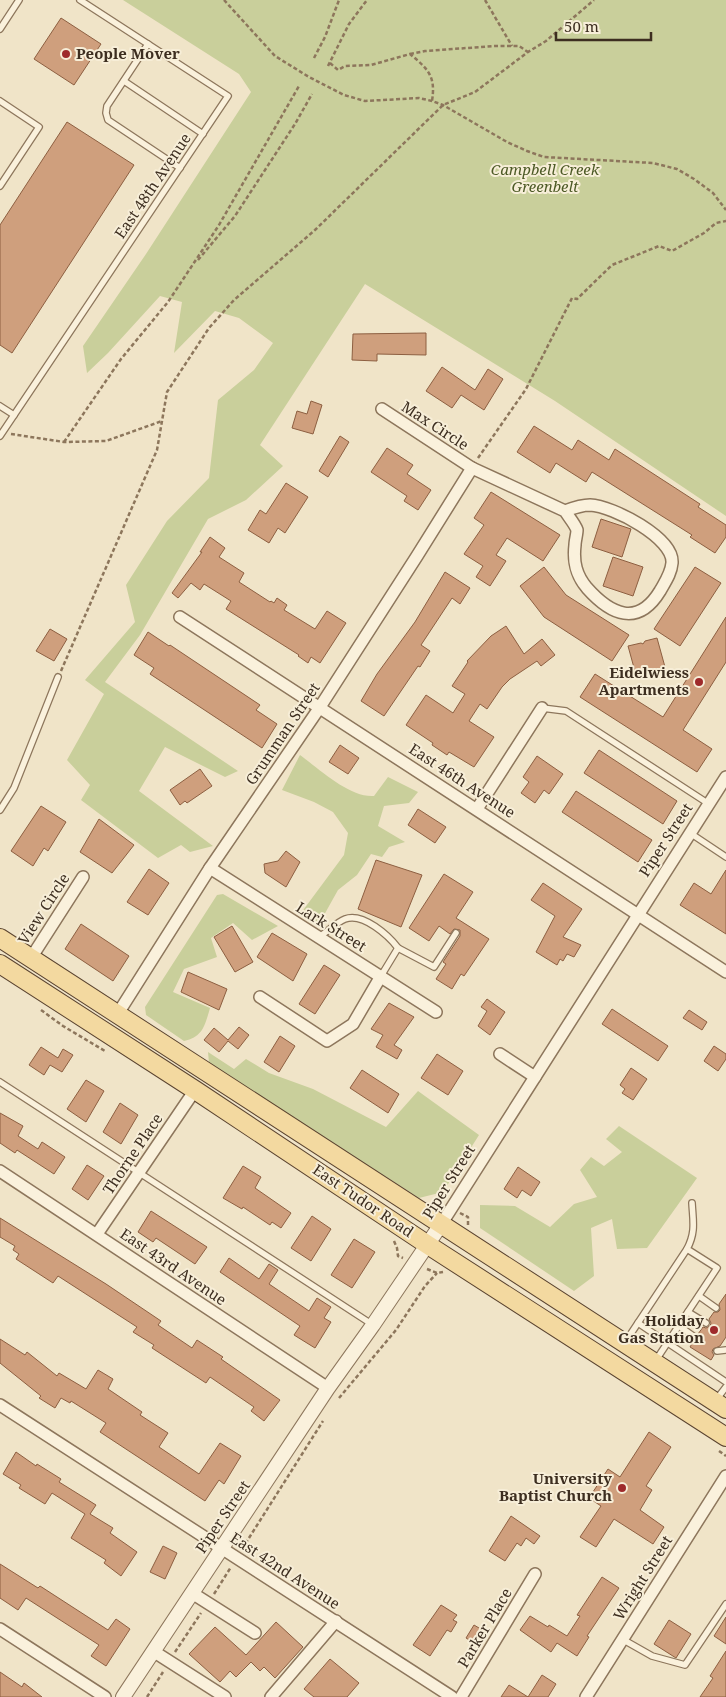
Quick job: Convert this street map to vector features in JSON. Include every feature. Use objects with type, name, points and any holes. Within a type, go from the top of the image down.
[{"type":"main road","name":"East Tudor Road","points":[[0,938],[721,1405]]},
{"type":"main road","name":"East Tudor Road","points":[[0,964],[195,1090],[428,1245],[726,1437]]},
{"type":"street","name":"Max Circle","points":[[382,409],[472,468],[565,511]]},
{"type":"street","name":"Grumman Street","points":[[117,1015],[210,868],[320,707],[472,468]]},
{"type":"street","points":[[591,505],[613,510],[639,524],[661,541],[671,552],[672,563],[669,575],[654,600],[644,610],[632,614],[615,611],[599,600],[587,588],[577,573],[574,560],[577,530],[565,511],[591,505]]},
{"type":"street","name":"East 46th Avenue","points":[[180,617],[726,972]]},
{"type":"street","points":[[477,809],[542,708]]},
{"type":"street","name":"Piper Street","points":[[123,1697],[328,1388],[374,1325],[442,1224],[726,777]]},
{"type":"street","name":"Lark Street","points":[[210,868],[436,1012]]},
{"type":"street","name":"View Circle","points":[[31,958],[83,877]]},
{"type":"street","points":[[260,997],[327,1041],[353,1024],[382,976]]},
{"type":"street","points":[[500,1054],[535,1077]]},
{"type":"street","name":"Thorne Place","points":[[97,1234],[195,1090]]},
{"type":"street","name":"East 43rd Avenue","points":[[0,1172],[97,1234],[328,1388]]},
{"type":"street","name":"East 42nd Avenue","points":[[0,1405],[452,1697]]},
{"type":"street","name":"Wright Street","points":[[586,1697],[726,1476]]},
{"type":"street","name":"Parker Place","points":[[461,1697],[535,1574]]},
{"type":"street","points":[[192,1593],[255,1633]]},
{"type":"street","points":[[271,1697],[336,1621]]},
{"type":"street","points":[[0,1629],[105,1697]]},
{"type":"street","points":[[153,1651],[225,1697]]},
{"type":"lane","points":[[0,29],[19,0]]},
{"type":"lane","name":"East 48th Avenue","points":[[1,434],[228,96],[80,0]]},
{"type":"lane","points":[[148,44],[107,106],[106,113],[108,120],[180,168]]},
{"type":"lane","points":[[124,81],[203,134]]},
{"type":"lane","points":[[0,101],[39,127],[0,186]]},
{"type":"lane","points":[[0,406],[14,415]]},
{"type":"lane","points":[[0,810],[14,788],[58,677]]},
{"type":"lane","points":[[542,708],[566,711],[709,804]]},
{"type":"lane","points":[[690,833],[726,857]]},
{"type":"lane","points":[[319,937],[346,919],[352,918],[365,921],[380,930],[398,948],[434,967],[456,932]]},
{"type":"lane","points":[[382,976],[398,948]]},
{"type":"lane","points":[[0,1082],[374,1325]]},
{"type":"lane","points":[[625,1343],[693,1238],[692,1203]]},
{"type":"lane","points":[[655,1362],[717,1268],[687,1249]]},
{"type":"lane","points":[[699,1296],[716,1308]]},
{"type":"lane","points":[[688,1312],[706,1323]]},
{"type":"lane","points":[[638,1323],[726,1382]]},
{"type":"lane","points":[[679,1326],[696,1338]]},
{"type":"lane","points":[[717,1351],[726,1350]]},
{"type":"lane","points":[[721,1405],[726,1386]]},
{"type":"lane","points":[[622,1639],[652,1656],[685,1665],[726,1604]]},
{"type":"path","points":[[224,0],[275,56],[344,96],[365,101],[420,98],[432,101],[443,105],[507,142],[544,156],[654,163],[676,169],[694,179],[712,193],[726,210]]},
{"type":"path","points":[[314,58],[325,37],[339,0]]},
{"type":"path","points":[[366,0],[350,24],[329,65],[338,70],[345,66],[371,65],[425,51],[519,46],[528,52]]},
{"type":"path","points":[[486,0],[512,46]]},
{"type":"path","points":[[58,677],[157,450],[167,392],[209,328],[234,300],[315,230],[443,105],[476,92],[528,52],[546,41],[594,0]]},
{"type":"path","points":[[410,54],[425,67],[434,85],[432,101]]},
{"type":"path","points":[[64,442],[121,358],[168,302],[219,225],[299,86]]},
{"type":"path","points":[[188,271],[235,216],[295,124],[312,94]]},
{"type":"path","points":[[472,468],[526,389],[572,298],[577,299],[612,265],[659,246],[672,251],[704,233],[716,223],[726,221]]},
{"type":"path","points":[[1,434],[64,442],[106,441],[162,421]]},
{"type":"path","points":[[334,1404],[396,1330],[425,1286],[437,1274]]},
{"type":"path","points":[[174,1655],[326,1417]]},
{"type":"path","points":[[147,1697],[164,1670]]},
{"type":"green space","name":"Campbell Creek Greenbelt","points":[[123,0],[726,0],[726,516],[555,401],[365,284],[260,445],[283,466],[246,500],[208,519],[140,635],[105,682],[238,771],[225,777],[165,747],[139,791],[213,846],[190,852],[181,845],[158,858],[81,800],[90,785],[67,760],[104,694],[85,680],[135,622],[126,585],[167,521],[209,478],[218,400],[254,370],[273,343],[239,318],[215,311],[174,353],[182,302],[160,296],[87,373],[83,346],[146,254],[251,92],[239,74]]},
{"type":"green space","points":[[300,755],[335,782],[355,792],[374,796],[388,777],[418,792],[409,803],[384,806],[378,826],[405,842],[389,847],[382,857],[371,854],[357,875],[338,890],[319,924],[301,913],[344,855],[348,833],[333,812],[314,802],[282,790]]},
{"type":"green space","points":[[223,894],[278,926],[252,940],[233,923],[211,938],[217,957],[184,969],[173,992],[210,1008],[205,1025],[199,1033],[195,1037],[184,1041],[146,1015],[145,1007],[217,895]]},
{"type":"green space","points":[[208,1052],[234,1069],[246,1059],[269,1073],[313,1089],[386,1127],[418,1091],[479,1135],[443,1192],[419,1198],[209,1063]]},
{"type":"green space","points":[[619,1126],[697,1178],[647,1248],[617,1249],[612,1219],[591,1228],[594,1276],[574,1291],[480,1228],[480,1205],[515,1206],[550,1227],[574,1204],[597,1197],[580,1170],[591,1157],[604,1166],[622,1152],[606,1139]]},
{"type":"building","name":"People Mover","points":[[61,18],[101,44],[74,85],[34,59]]},
{"type":"building","points":[[67,122],[134,165],[12,353],[0,345],[0,225]]},
{"type":"building","points":[[426,333],[426,355],[377,354],[377,361],[352,360],[353,334]]},
{"type":"building","points":[[442,367],[475,390],[488,369],[503,379],[484,410],[461,395],[452,408],[426,391]]},
{"type":"building","points":[[311,401],[322,405],[313,434],[292,428],[297,411],[307,414]]},
{"type":"building","points":[[534,426],[572,450],[578,440],[609,460],[615,449],[700,504],[698,507],[726,525],[726,537],[715,553],[690,537],[692,535],[592,472],[586,482],[556,463],[550,473],[517,452]]},
{"type":"building","points":[[340,436],[349,442],[328,477],[319,471]]},
{"type":"building","points":[[387,448],[413,465],[407,474],[431,490],[418,510],[404,501],[407,496],[371,472]]},
{"type":"building","points":[[286,483],[308,497],[285,533],[278,528],[269,543],[248,530],[260,510],[266,514]]},
{"type":"building","points":[[491,492],[560,535],[543,561],[507,538],[496,555],[506,561],[490,586],[476,577],[483,566],[464,554],[484,525],[474,518]]},
{"type":"building","points":[[601,519],[631,529],[622,557],[592,547]]},
{"type":"building","points":[[210,537],[225,548],[219,557],[244,573],[239,582],[270,602],[274,603],[277,598],[287,605],[284,610],[315,629],[327,611],[346,623],[320,663],[311,657],[308,663],[299,655],[226,609],[231,601],[204,584],[200,590],[191,583],[178,598],[172,593],[202,552],[200,552]]},
{"type":"building","points":[[613,557],[643,567],[633,596],[603,586]]},
{"type":"building","points":[[544,567],[566,595],[629,635],[612,661],[544,617],[520,586]]},
{"type":"building","points":[[695,567],[721,583],[680,646],[654,629]]},
{"type":"building","points":[[445,572],[470,588],[460,604],[452,598],[421,645],[430,651],[384,716],[361,701],[377,674],[415,622]]},
{"type":"building","points":[[726,617],[726,662],[683,730],[712,749],[697,772],[580,697],[595,674],[663,717]]},
{"type":"building","points":[[506,626],[524,654],[542,639],[555,655],[541,666],[537,661],[510,679],[487,709],[480,704],[469,721],[494,737],[474,767],[449,752],[447,755],[406,725],[426,695],[453,713],[465,694],[452,686],[467,661],[491,636]]},
{"type":"building","points":[[50,629],[67,639],[54,661],[36,651]]},
{"type":"building","points":[[148,632],[260,705],[256,710],[277,724],[262,748],[150,674],[154,668],[134,655]]},
{"type":"building","points":[[657,638],[665,667],[636,675],[628,646],[643,644],[645,641]]},
{"type":"building","points":[[340,745],[359,758],[348,774],[329,762]]},
{"type":"building","points":[[599,750],[677,801],[663,824],[584,773]]},
{"type":"building","points":[[537,756],[563,774],[549,794],[544,790],[535,803],[521,793],[529,782],[523,777]]},
{"type":"building","points":[[200,769],[212,786],[187,803],[185,801],[180,805],[170,790]]},
{"type":"building","points":[[576,791],[652,840],[638,862],[562,812]]},
{"type":"building","points":[[41,806],[66,822],[48,851],[44,848],[33,866],[11,851]]},
{"type":"building","points":[[418,809],[446,827],[435,843],[408,825]]},
{"type":"building","points":[[99,819],[134,845],[112,873],[80,852]]},
{"type":"building","points":[[286,851],[300,862],[286,887],[265,873],[264,864],[278,861]]},
{"type":"building","points":[[376,860],[422,875],[401,927],[358,909]]},
{"type":"building","points":[[149,869],[169,883],[148,915],[127,902]]},
{"type":"building","points":[[726,870],[726,934],[680,905],[694,883],[711,894]]},
{"type":"building","points":[[444,874],[473,892],[456,918],[489,939],[464,976],[461,974],[452,989],[436,979],[446,964],[443,962],[460,936],[460,930],[454,929],[450,934],[439,926],[429,941],[409,928]]},
{"type":"building","points":[[543,883],[582,909],[563,937],[581,945],[574,957],[567,954],[563,961],[560,959],[557,965],[536,952],[555,916],[531,900]]},
{"type":"building","points":[[81,924],[129,956],[113,981],[65,949]]},
{"type":"building","points":[[232,926],[253,962],[235,972],[214,937]]},
{"type":"building","points":[[272,933],[307,954],[293,981],[257,957]]},
{"type":"building","points":[[324,965],[340,975],[315,1014],[299,1004]]},
{"type":"building","points":[[188,972],[227,989],[219,1010],[181,992]]},
{"type":"building","points":[[487,999],[505,1012],[490,1035],[478,1026],[487,1011],[481,1007]]},
{"type":"building","points":[[389,1003],[414,1017],[394,1045],[402,1050],[397,1059],[376,1047],[383,1035],[371,1029]]},
{"type":"building","points":[[612,1009],[668,1046],[658,1061],[602,1024]]},
{"type":"building","points":[[689,1010],[707,1022],[702,1030],[683,1018]]},
{"type":"building","points":[[239,1027],[249,1035],[238,1049],[228,1041],[219,1052],[204,1040],[214,1028],[228,1040]]},
{"type":"building","points":[[280,1036],[295,1046],[279,1072],[264,1062]]},
{"type":"building","points":[[714,1046],[726,1054],[726,1059],[718,1071],[704,1061]]},
{"type":"building","points":[[41,1047],[58,1058],[63,1049],[73,1055],[62,1072],[50,1065],[44,1075],[29,1065]]},
{"type":"building","points":[[437,1054],[463,1071],[448,1095],[421,1078]]},
{"type":"building","points":[[631,1068],[647,1079],[633,1100],[622,1093],[625,1089],[620,1085]]},
{"type":"building","points":[[362,1070],[399,1094],[388,1113],[350,1088]]},
{"type":"building","points":[[86,1080],[104,1091],[86,1122],[67,1109]]},
{"type":"building","points":[[120,1103],[138,1115],[121,1144],[103,1132]]},
{"type":"building","points":[[0,1113],[23,1126],[18,1136],[38,1149],[42,1142],[65,1157],[54,1174],[17,1150],[15,1153],[0,1143]]},
{"type":"building","points":[[87,1165],[104,1176],[88,1200],[72,1189]]},
{"type":"building","points":[[243,1166],[261,1177],[255,1188],[291,1213],[281,1228],[272,1222],[270,1225],[243,1207],[242,1209],[223,1198]]},
{"type":"building","points":[[518,1167],[540,1182],[531,1196],[522,1190],[517,1198],[504,1189]]},
{"type":"building","points":[[151,1211],[207,1247],[195,1264],[156,1238],[153,1242],[138,1232]]},
{"type":"building","points":[[312,1216],[331,1229],[311,1261],[291,1248]]},
{"type":"building","points":[[0,1218],[106,1284],[161,1321],[158,1325],[192,1348],[197,1340],[280,1400],[264,1421],[251,1411],[254,1407],[210,1377],[206,1383],[152,1348],[154,1345],[133,1332],[137,1327],[58,1276],[53,1283],[16,1259],[19,1254],[13,1250],[15,1246],[0,1237]]},
{"type":"building","points":[[354,1239],[375,1252],[352,1288],[331,1275]]},
{"type":"building","points":[[229,1258],[259,1279],[269,1264],[278,1270],[269,1284],[309,1311],[317,1298],[331,1307],[324,1318],[331,1322],[315,1348],[294,1335],[300,1326],[220,1272]]},
{"type":"building","name":"Holiday Gas Station","points":[[726,1294],[726,1337],[720,1346],[713,1349],[714,1355],[711,1360],[690,1347],[693,1342],[700,1340],[698,1334],[703,1327],[710,1326],[709,1319],[714,1312],[720,1310],[719,1304]]},
{"type":"building","points":[[0,1339],[25,1355],[27,1352],[57,1376],[59,1373],[86,1389],[98,1370],[113,1379],[108,1389],[142,1412],[140,1415],[168,1433],[159,1447],[199,1474],[220,1443],[241,1456],[224,1484],[219,1480],[205,1501],[100,1432],[106,1423],[71,1401],[70,1403],[61,1398],[55,1408],[39,1398],[41,1396],[0,1363]]},
{"type":"building","name":"University Baptist Church","points":[[649,1432],[671,1447],[646,1486],[652,1490],[640,1510],[664,1527],[653,1544],[614,1519],[596,1547],[580,1537],[601,1506],[589,1498],[608,1469],[620,1477]]},
{"type":"building","points":[[16,1452],[36,1466],[37,1464],[61,1479],[59,1482],[96,1505],[90,1514],[113,1528],[110,1533],[137,1552],[121,1576],[104,1563],[106,1560],[71,1538],[85,1514],[52,1493],[45,1504],[19,1488],[21,1485],[3,1474]]},
{"type":"building","points":[[511,1516],[540,1536],[534,1544],[526,1538],[521,1546],[517,1543],[505,1561],[489,1551]]},
{"type":"building","points":[[163,1546],[177,1553],[165,1579],[150,1572]]},
{"type":"building","points":[[0,1564],[38,1588],[40,1586],[108,1630],[116,1619],[130,1629],[106,1666],[91,1656],[99,1645],[26,1598],[18,1610],[0,1598]]},
{"type":"building","points":[[602,1577],[619,1588],[587,1636],[589,1637],[577,1656],[557,1643],[551,1652],[520,1630],[530,1616],[567,1636],[580,1616],[577,1615]]},
{"type":"building","points":[[441,1605],[457,1615],[453,1620],[457,1622],[451,1632],[447,1630],[430,1656],[413,1645]]},
{"type":"building","points":[[726,1617],[726,1644],[714,1636]]},
{"type":"building","points":[[669,1620],[691,1634],[676,1658],[654,1644]]},
{"type":"building","points":[[276,1622],[303,1647],[275,1678],[264,1667],[260,1671],[251,1662],[236,1677],[230,1671],[220,1682],[189,1654],[215,1627],[246,1655]]},
{"type":"building","points":[[474,1625],[484,1631],[476,1644],[466,1638]]},
{"type":"building","points":[[726,1651],[726,1697],[700,1697],[713,1678],[710,1676]]},
{"type":"building","points":[[330,1659],[359,1683],[347,1697],[314,1697],[304,1689]]},
{"type":"building","points":[[0,1672],[22,1687],[24,1683],[42,1697],[0,1697]]},
{"type":"building","points":[[542,1675],[556,1684],[548,1697],[528,1697]]},
{"type":"building","points":[[509,1685],[528,1697],[501,1697]]},
{"type":"place","name":"People Mover","points":[[66,54]]},
{"type":"place","name":"Eidelwiess Apartments","points":[[699,682]]},
{"type":"place","name":"Holiday Gas Station","points":[[714,1330]]},
{"type":"place","name":"University Baptist Church","points":[[622,1488]]}]
